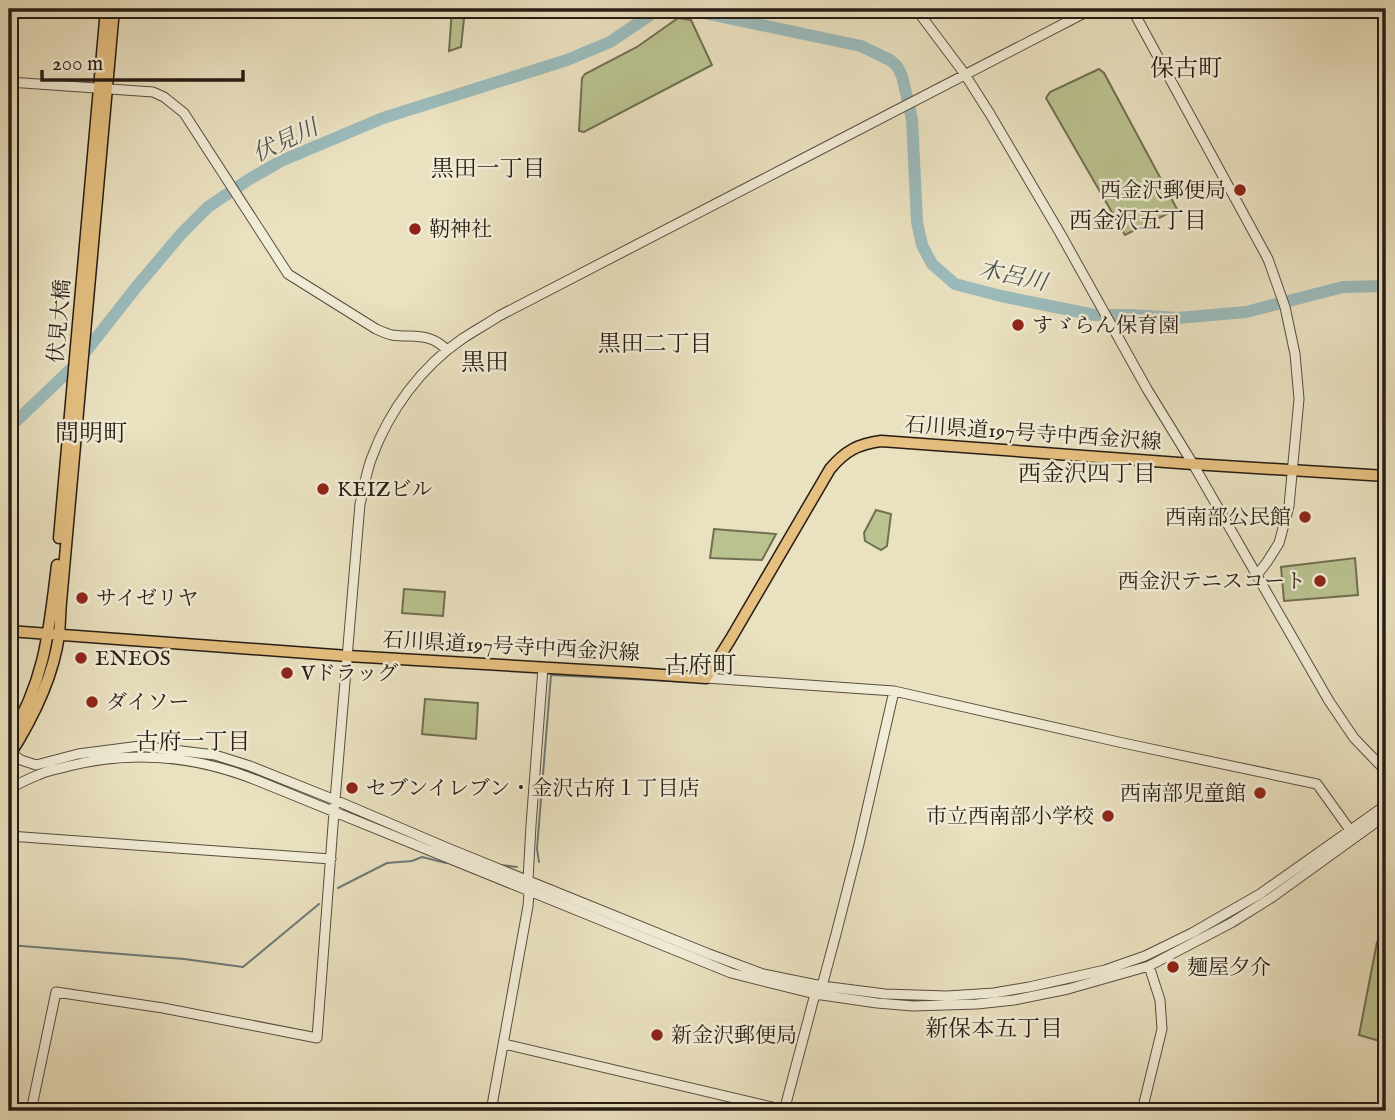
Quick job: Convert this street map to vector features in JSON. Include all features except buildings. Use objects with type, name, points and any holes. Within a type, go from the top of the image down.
[{"type":"main road","points":[[103,89],[106,9]]},
{"type":"main road","points":[[103,89],[114,9]]},
{"type":"main road","name":"伏見大橋","points":[[54,634],[103,89]]},
{"type":"main road","name":"石川県道197号寺中西金沢線","points":[[9,631],[348,656],[705,678],[830,469],[838,459],[861,444],[881,441],[1386,476]]},
{"type":"main road","points":[[9,739],[24,712],[54,634]]},
{"type":"main road","points":[[9,754],[31,719],[43,693],[52,664],[54,634]]},
{"type":"street","points":[[916,9],[964,73],[1015,157],[1344,725],[1386,770]]},
{"type":"street","points":[[32,1111],[55,992],[163,1008],[317,1038],[360,504],[372,457],[390,419],[410,387],[447,350],[499,316],[1092,9]]},
{"type":"street","points":[[1132,9],[1268,259],[1285,307],[1295,354],[1299,399],[1293,470],[1288,514],[1279,543],[1268,562],[1256,575]]},
{"type":"street","points":[[9,82],[153,92],[164,97],[184,113],[288,274],[390,335],[421,336],[435,340],[447,350]]},
{"type":"street","points":[[491,1111],[529,892],[543,668]]},
{"type":"street","points":[[705,678],[894,691],[1317,784],[1350,830]]},
{"type":"street","points":[[504,1044],[784,1110],[815,994],[822,986],[859,844],[894,691]]},
{"type":"street","points":[[9,754],[36,765],[78,754],[140,746],[215,755],[250,766],[764,974],[822,986],[885,994],[947,996],[994,993],[1105,970],[1145,956],[1229,913],[1265,891],[1386,804]]},
{"type":"street","points":[[9,789],[40,774],[110,758],[179,759],[222,768],[731,973],[815,994],[913,1006],[1014,1000],[1068,989],[1149,966],[1231,923],[1271,898],[1386,815]]},
{"type":"street","points":[[9,836],[331,859]]},
{"type":"street","points":[[1142,1111],[1162,1029],[1160,1000],[1149,966]]},
{"type":"green space","points":[[452,9],[465,9],[461,47],[449,51]]},
{"type":"green space","points":[[678,18],[691,20],[712,65],[584,132],[579,131],[582,78],[585,74],[637,47]]},
{"type":"green space","points":[[1099,69],[1104,73],[1177,209],[1125,235],[1046,98],[1050,92]]},
{"type":"green space","points":[[876,510],[891,514],[887,546],[881,550],[865,541],[864,533]]},
{"type":"green space","points":[[714,529],[776,534],[762,560],[710,558]]},
{"type":"green space","name":"西金沢テニスコート","points":[[1355,558],[1358,595],[1284,601],[1281,567]]},
{"type":"green space","points":[[404,589],[445,592],[443,616],[402,613]]},
{"type":"green space","points":[[425,699],[478,703],[476,739],[422,734]]},
{"type":"green space","points":[[1383,936],[1386,937],[1386,1043],[1359,1035],[1377,942]]},
{"type":"waterway","name":"伏見川","points":[[9,428],[75,365],[182,233],[208,207],[248,180],[281,161],[383,118],[567,60],[610,42],[659,9]]},
{"type":"waterway","name":"木呂川","points":[[685,9],[861,46],[897,66],[912,119],[917,222],[922,245],[932,264],[955,284],[1095,315],[1178,318],[1246,312],[1343,287],[1386,286]]},
{"type":"waterway","points":[[539,862],[537,849],[551,675],[689,682]]},
{"type":"waterway","points":[[338,888],[387,863],[412,861],[422,857],[446,863]]},
{"type":"waterway","points":[[501,865],[517,867]]},
{"type":"waterway","points":[[9,945],[184,959],[243,967],[319,904]]},
{"type":"place","name":"西金沢郵便局","points":[[1240,190]]},
{"type":"place","name":"靭神社","points":[[415,229]]},
{"type":"place","name":"すゞらん保育園","points":[[1018,325]]},
{"type":"place","name":"KEIZビル","points":[[323,489]]},
{"type":"place","name":"西南部公民館","points":[[1305,517]]},
{"type":"place","name":"西金沢テニスコート","points":[[1320,581]]},
{"type":"place","name":"サイゼリヤ","points":[[82,598]]},
{"type":"place","name":"ENEOS","points":[[81,658]]},
{"type":"place","name":"Vドラッグ","points":[[287,673]]},
{"type":"place","name":"ダイソー","points":[[92,702]]},
{"type":"place","name":"セブンイレブン・金沢古府１丁目店","points":[[352,788]]},
{"type":"place","name":"西南部児童館","points":[[1260,793]]},
{"type":"place","name":"市立西南部小学校","points":[[1108,816]]},
{"type":"place","name":"麺屋夕介","points":[[1173,967]]},
{"type":"place","name":"新金沢郵便局","points":[[657,1035]]},
{"type":"district","name":"保古町","points":[[1186,68]]},
{"type":"district","name":"黒田一丁目","points":[[488,168]]},
{"type":"district","name":"西金沢五丁目","points":[[1138,220]]},
{"type":"district","name":"黒田二丁目","points":[[655,343]]},
{"type":"district","name":"黒田","points":[[485,362]]},
{"type":"district","name":"間明町","points":[[91,433]]},
{"type":"district","name":"西金沢四丁目","points":[[1087,473]]},
{"type":"district","name":"古府町","points":[[700,665]]},
{"type":"district","name":"古府一丁目","points":[[193,741]]},
{"type":"district","name":"新保本五丁目","points":[[994,1028]]}]
